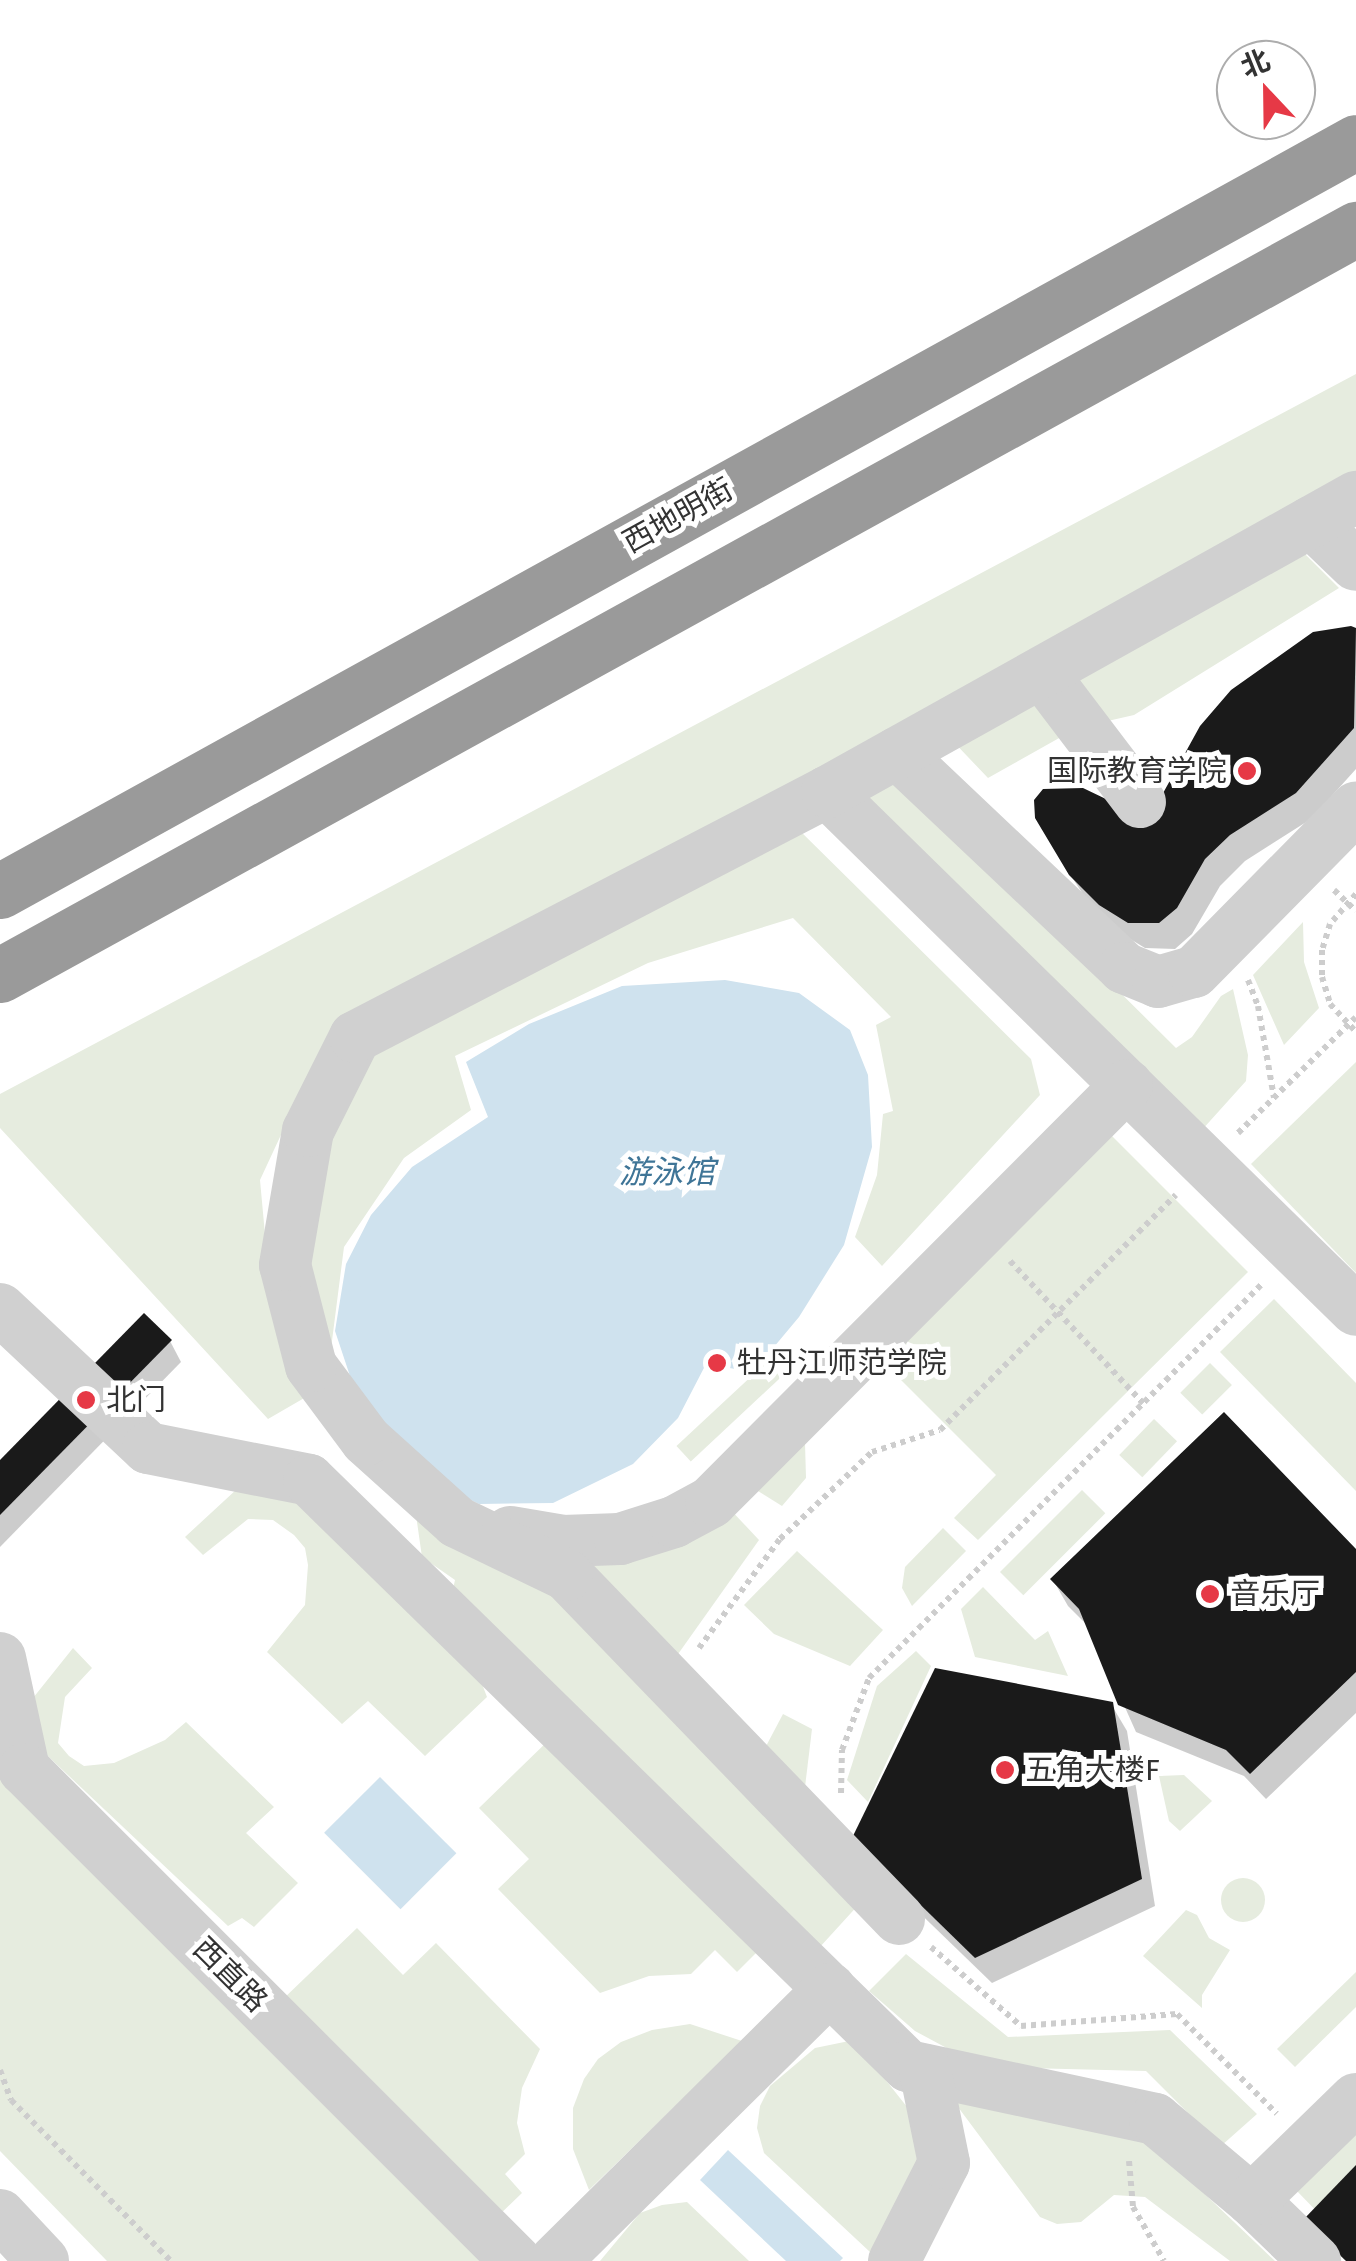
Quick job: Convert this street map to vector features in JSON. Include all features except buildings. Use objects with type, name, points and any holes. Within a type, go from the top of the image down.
[{"type":"highway","name":"西地明街","points":[[0,890],[1356,142]]},
{"type":"highway","points":[[0,975],[1356,228]]},
{"type":"street","points":[[899,1919],[567,1575],[457,1522],[366,1440],[311,1366],[284,1265],[308,1132],[355,1037],[827,792],[1356,497]]},
{"type":"street","points":[[1311,522],[1356,565]]},
{"type":"street","points":[[1042,673],[1140,802]]},
{"type":"street","points":[[897,753],[1124,968],[1158,982],[1194,972],[1356,808]]},
{"type":"street","points":[[827,792],[1356,1310]]},
{"type":"street","points":[[457,1522],[562,1541],[620,1539],[674,1522],[712,1502],[1127,1085]]},
{"type":"street","points":[[0,1309],[148,1448],[309,1480],[908,2066],[1155,2119],[1252,2200],[1315,2261]]},
{"type":"street","name":"西直路","points":[[0,1658],[24,1769],[516,2261]]},
{"type":"street","points":[[555,2261],[830,1989]]},
{"type":"street","points":[[894,2261],[944,2163],[925,2070]]},
{"type":"street","points":[[1252,2200],[1356,2100]]},
{"type":"street","points":[[0,2216],[43,2261]]},
{"type":"path","points":[[1356,894],[1330,924],[1322,950],[1326,990],[1347,1026],[1356,1032]]},
{"type":"path","points":[[1231,937],[1258,1006],[1274,1098]]},
{"type":"path","points":[[1260,1112],[1356,1017]]},
{"type":"path","points":[[671,1685],[780,1539],[872,1452],[940,1430],[1207,1164]]},
{"type":"path","points":[[982,1231],[1143,1403]]},
{"type":"path","points":[[840,1860],[842,1750],[869,1678],[1295,1250]]},
{"type":"path","points":[[899,1919],[1021,2026],[1177,2014],[1309,2146]]},
{"type":"path","points":[[0,2070],[10,2100],[171,2261]]},
{"type":"path","points":[[1125,2112],[1132,2207],[1164,2261]]},
{"type":"shaded area","points":[[1356,374],[1356,486],[360,1026],[293,1109],[260,1180],[270,1289],[306,1397],[268,1419],[0,1128],[0,1094]]},
{"type":"shaded area","points":[[1295,544],[1339,588],[1134,715],[1077,728],[988,778],[948,736]]},
{"type":"shaded area","points":[[896,770],[1176,1048],[1192,1037],[1221,996],[1233,989],[1248,1055],[1246,1081],[1201,1131],[864,797]]},
{"type":"shaded area","points":[[794,825],[1031,1059],[1040,1095],[882,1266],[855,1237],[877,1175],[883,1114],[893,1111],[876,1025],[891,1017],[793,918],[648,963],[455,1056],[471,1110],[404,1158],[344,1247],[328,1372],[297,1256],[320,1145],[375,1039]]},
{"type":"shaded area","points":[[1303,922],[1304,962],[1319,1008],[1284,1045],[1253,975]]},
{"type":"shaded area","points":[[1356,1062],[1356,1273],[1251,1164]]},
{"type":"shaded area","points":[[1107,1131],[1248,1272],[978,1540],[954,1518],[996,1475],[878,1357]]},
{"type":"shaded area","points":[[1274,1299],[1356,1383],[1356,1491],[1220,1352]]},
{"type":"shaded area","points":[[773,1356],[787,1371],[691,1461],[676,1446]]},
{"type":"shaded area","points":[[1210,1363],[1232,1385],[1202,1415],[1180,1393]]},
{"type":"shaded area","points":[[1154,1419],[1177,1441],[1142,1477],[1119,1455]]},
{"type":"shaded area","points":[[805,1443],[806,1478],[782,1506],[742,1481]]},
{"type":"shaded area","points":[[277,1484],[482,1684],[487,1697],[425,1756],[368,1701],[342,1724],[267,1652],[305,1605],[308,1565],[305,1548],[294,1535],[273,1520],[248,1519],[203,1555],[185,1537],[237,1489]]},
{"type":"shaded area","points":[[1082,1490],[1105,1513],[1023,1595],[1000,1572]]},
{"type":"shaded area","points":[[728,1507],[759,1540],[671,1664],[554,1547]]},
{"type":"shaded area","points":[[416,1515],[545,1580],[861,1902],[809,1959],[450,1602],[455,1580],[422,1557]]},
{"type":"shaded area","points":[[943,1528],[966,1551],[912,1606],[902,1588],[905,1567]]},
{"type":"shaded area","points":[[797,1551],[883,1630],[850,1666],[774,1634],[744,1605]]},
{"type":"shaded area","points":[[983,1587],[1035,1640],[1048,1631],[1068,1676],[975,1657],[961,1609]]},
{"type":"shaded area","points":[[73,1648],[92,1668],[65,1697],[58,1743],[69,1756],[84,1766],[114,1763],[165,1740],[186,1722],[274,1807],[246,1833],[298,1883],[254,1927],[242,1918],[228,1926],[34,1743],[29,1703]]},
{"type":"shaded area","points":[[916,1651],[931,1666],[868,1802],[847,1780],[877,1686]]},
{"type":"shaded area","points":[[783,1714],[812,1729],[805,1787],[764,1750]]},
{"type":"shaded area","points":[[553,1736],[761,1948],[737,1972],[715,1950],[691,1974],[649,1976],[600,1993],[498,1889],[529,1859],[479,1808]]},
{"type":"shaded area","points":[[0,1772],[485,2261],[107,2261],[0,2151]]},
{"type":"shaded area","points":[[1184,1775],[1212,1801],[1180,1831],[1169,1821],[1159,1776]]},
{"type":"shaded area","points":[[1243,1878],[1259,1884],[1265,1900],[1259,1916],[1243,1922],[1227,1916],[1221,1900],[1227,1884]]},
{"type":"shaded area","points":[[1186,1910],[1197,1915],[1209,1938],[1230,1950],[1202,1995],[1202,2008],[1143,1956]]},
{"type":"shaded area","points":[[357,1928],[403,1975],[436,1943],[540,2049],[522,2088],[517,2123],[525,2154],[505,2174],[522,2193],[495,2219],[281,2001]]},
{"type":"shaded area","points":[[906,1954],[1008,2037],[1170,2030],[1257,2114],[1221,2146],[1146,2071],[982,2067],[915,2031],[869,1991]]},
{"type":"shaded area","points":[[1356,1972],[1356,2007],[1295,2067],[1277,2049]]},
{"type":"shaded area","points":[[690,2024],[742,2041],[589,2190],[573,2149],[573,2108],[584,2079],[598,2059],[621,2042],[652,2030]]},
{"type":"shaded area","points":[[854,2040],[915,2117],[918,2173],[870,2252],[764,2153],[757,2128],[760,2106],[770,2086],[815,2048]]},
{"type":"shaded area","points":[[952,2099],[1144,2136],[1275,2261],[1230,2261],[1145,2197],[1114,2195],[1081,2222],[1057,2224],[1040,2217]]},
{"type":"shaded area","points":[[1356,2127],[1356,2190],[1325,2220],[1294,2188]]},
{"type":"shaded area","points":[[687,2202],[749,2261],[600,2261],[640,2213]]},
{"type":"water","name":"游泳馆","points":[[725,980],[799,993],[850,1030],[868,1075],[872,1147],[844,1245],[799,1317],[753,1372],[706,1364],[678,1418],[633,1464],[553,1503],[479,1504],[434,1482],[364,1418],[335,1331],[346,1264],[371,1215],[412,1167],[488,1117],[466,1062],[529,1024],[622,986]]},
{"type":"water","points":[[380,1777],[456,1853],[401,1909],[324,1833]]},
{"type":"water","points":[[728,2150],[843,2258],[786,2261],[700,2180]]},
{"type":"place","name":"国际教育学院","points":[[1247,771]]},
{"type":"place","name":"牡丹江师范学院","points":[[717,1363]]},
{"type":"place","name":"北门","points":[[86,1400]]},
{"type":"place","name":"音乐厅","points":[[1210,1594]]},
{"type":"place","name":"五角大楼F","points":[[1005,1770]]}]
